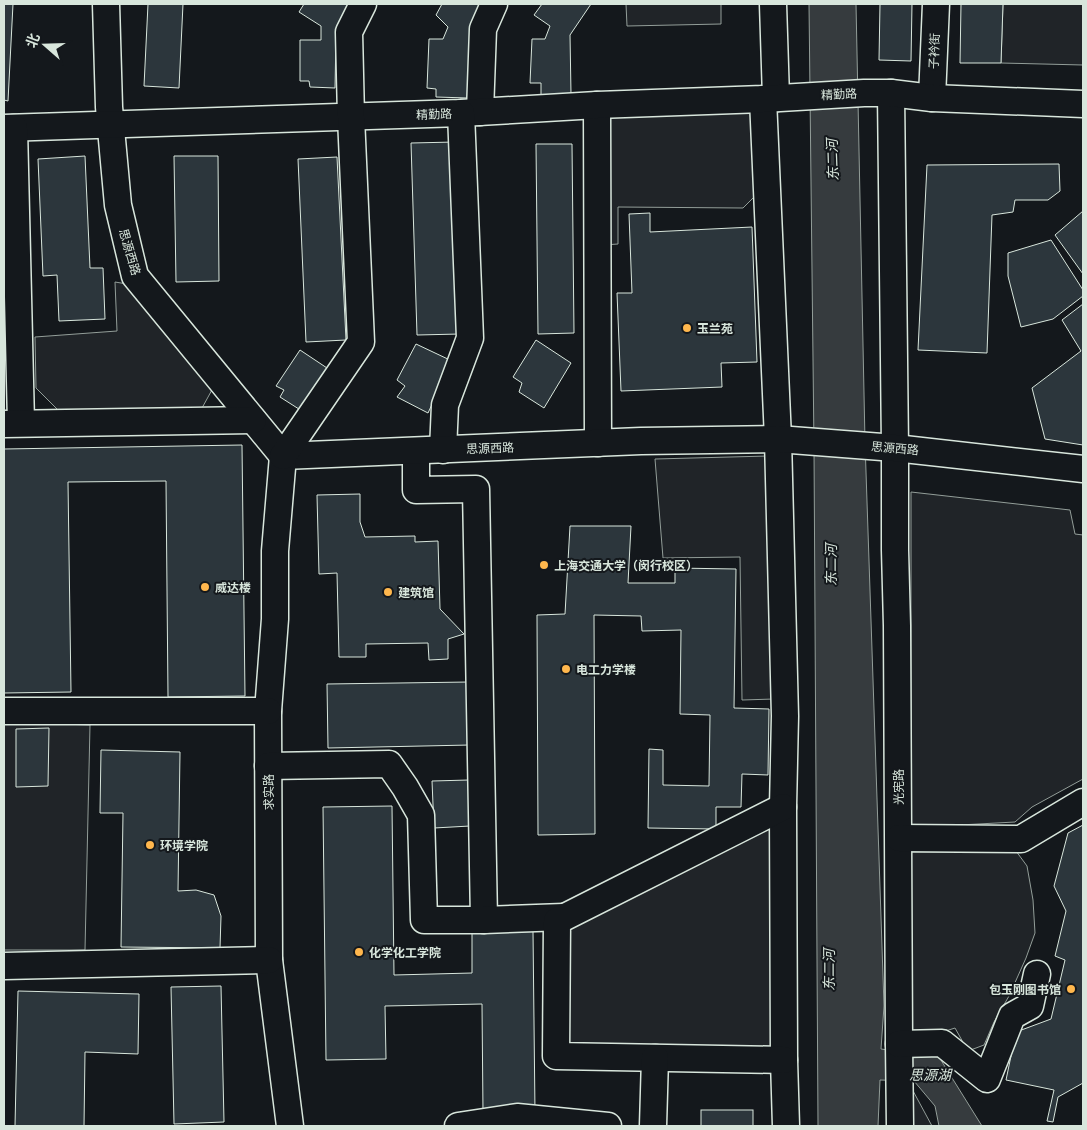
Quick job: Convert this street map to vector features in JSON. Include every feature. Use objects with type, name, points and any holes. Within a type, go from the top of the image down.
[{"type":"street","name":"思源西路","points":[[106,4],[110,124],[118,205],[135,276],[283,456],[598,443],[778,439],[888,447],[1083,469]]},
{"type":"street","points":[[283,456],[361,342],[349,32],[363,4]]},
{"type":"street","points":[[443,450],[445,405],[470,338],[470,113],[483,29],[494,4]]},
{"type":"street","points":[[773,4],[769,99],[785,716],[783,807],[786,1126]]},
{"type":"street","name":"子衿街","points":[[932,98],[936,4]]},
{"type":"street","name":"精勤路","points":[[9,128],[470,113],[597,105],[769,99],[864,93],[932,98],[1083,104]]},
{"type":"street","name":"光宪路","points":[[891,94],[888,447],[895,550],[897,626],[900,1126]]},
{"type":"street","points":[[597,105],[598,443]]},
{"type":"street","points":[[9,128],[12,423],[253,420]]},
{"type":"street","points":[[416,451],[416,490],[476,489],[484,920]]},
{"type":"street","name":"求实路","points":[[283,456],[276,551],[275,619],[268,710],[269,960],[290,1126]]},
{"type":"street","points":[[4,711],[268,710]]},
{"type":"street","points":[[268,766],[389,764],[405,786],[421,815],[424,920],[564,917]]},
{"type":"street","points":[[899,838],[1021,839],[1083,802]]},
{"type":"street","points":[[783,807],[557,921],[556,1056],[784,1060]]},
{"type":"street","points":[[4,966],[269,960]]},
{"type":"street","points":[[899,1044],[942,1043],[987,1079],[1012,1016],[1030,1006],[1037,974]]},
{"type":"street","points":[[653,1126],[655,1058]]},
{"type":"street","points":[[458,1126],[517,1122],[608,1126]]},
{"type":"shaded area","points":[[626,4],[721,4],[721,24],[627,26]]},
{"type":"shaded area","points":[[1003,4],[1083,4],[1083,65],[1001,63]]},
{"type":"shaded area","points":[[756,109],[759,192],[743,208],[618,207],[618,244],[604,245],[601,113]]},
{"type":"shaded area","points":[[115,282],[127,284],[213,388],[202,408],[58,410],[36,388],[35,337],[117,331]]},
{"type":"shaded area","points":[[768,456],[774,699],[742,700],[740,557],[663,558],[655,459]]},
{"type":"shaded area","points":[[911,492],[1070,510],[1075,534],[1083,535],[1083,779],[1032,807],[1015,822],[911,826]]},
{"type":"shaded area","points":[[4,722],[90,725],[85,950],[4,950]]},
{"type":"shaded area","points":[[783,807],[784,1049],[557,1047],[557,929]]},
{"type":"shaded area","points":[[1016,851],[1027,866],[1033,900],[1035,933],[1009,996],[994,1022],[984,1045],[968,1051],[955,1028],[930,1036],[910,1037],[910,852]]},
{"type":"shaded area","points":[[912,1089],[932,1126],[910,1126]]},
{"type":"water","points":[[809,4],[856,4],[865,442],[884,1006],[881,1049],[939,1057],[982,1126],[939,1126],[935,1106],[914,1081],[880,1080],[878,1126],[818,1126]]},
{"type":"building","points":[[4,4],[13,4],[8,101],[4,100]]},
{"type":"building","points":[[148,4],[183,4],[179,88],[144,86]]},
{"type":"building","points":[[304,4],[356,4],[336,36],[335,88],[310,87],[309,81],[300,81],[300,40],[321,40],[321,26],[299,12]]},
{"type":"building","points":[[442,4],[487,4],[468,98],[436,97],[436,89],[427,88],[429,39],[443,39],[448,27],[436,15]]},
{"type":"building","points":[[542,4],[591,4],[570,35],[571,94],[541,95],[541,83],[530,83],[532,39],[545,39],[550,26],[534,15]]},
{"type":"building","points":[[880,4],[912,4],[911,61],[879,60]]},
{"type":"building","points":[[961,4],[1003,4],[1001,63],[960,63]]},
{"type":"building","points":[[455,142],[460,334],[417,335],[411,143]]},
{"type":"building","points":[[536,144],[572,144],[574,333],[538,334]]},
{"type":"building","points":[[85,156],[90,268],[103,268],[105,319],[59,321],[57,275],[43,276],[38,159]]},
{"type":"building","points":[[174,156],[218,156],[219,281],[176,282]]},
{"type":"building","points":[[337,157],[346,340],[306,342],[298,159]]},
{"type":"building","points":[[1059,164],[1060,191],[1048,200],[1015,200],[1013,212],[992,215],[987,353],[918,350],[927,165]]},
{"type":"building","points":[[1083,211],[1083,274],[1055,235]]},
{"type":"building","name":"玉兰苑","points":[[650,213],[650,232],[752,227],[757,362],[721,363],[722,387],[621,391],[617,293],[632,293],[629,214]]},
{"type":"building","points":[[1051,240],[1083,290],[1083,296],[1053,319],[1021,327],[1008,276],[1008,253]]},
{"type":"building","points":[[1083,304],[1083,445],[1045,439],[1032,388],[1081,351],[1062,320]]},
{"type":"building","points":[[536,340],[571,363],[544,408],[519,392],[522,383],[513,377]]},
{"type":"building","points":[[416,344],[452,361],[428,413],[397,397],[405,386],[397,380]]},
{"type":"building","points":[[300,350],[330,370],[302,411],[280,397],[284,390],[276,386]]},
{"type":"building","name":"威达楼","points":[[242,445],[245,696],[168,697],[166,481],[68,482],[71,692],[4,693],[4,449]]},
{"type":"building","name":"建筑馆","points":[[360,494],[360,522],[365,537],[415,536],[415,542],[438,541],[440,609],[464,634],[448,639],[448,659],[429,660],[428,643],[366,644],[366,657],[339,657],[337,573],[319,574],[317,495]]},
{"type":"building","name":"电工力学楼","points":[[570,526],[631,526],[628,583],[675,583],[675,568],[736,569],[734,708],[769,709],[768,775],[742,774],[741,807],[716,807],[716,829],[648,828],[649,749],[663,750],[663,785],[709,786],[710,715],[680,714],[681,630],[642,631],[641,616],[594,615],[595,834],[538,835],[537,615],[565,614]]},
{"type":"building","points":[[469,682],[470,745],[328,748],[327,684]]},
{"type":"building","points":[[49,728],[48,786],[16,787],[16,729]]},
{"type":"building","name":"环境学院","points":[[101,750],[180,752],[178,891],[196,890],[214,895],[221,916],[220,948],[121,947],[123,813],[100,813]]},
{"type":"building","points":[[469,780],[470,826],[434,828],[432,781]]},
{"type":"building","name":"化学化工学院","points":[[392,806],[394,975],[472,973],[472,931],[533,931],[535,1113],[483,1113],[482,1004],[385,1006],[386,1059],[326,1060],[323,807]]},
{"type":"building","name":"包玉刚图书馆","points":[[1083,825],[1083,1083],[1058,1097],[1053,1122],[1047,1121],[1054,1090],[1006,1080],[1016,1032],[1051,1019],[1065,960],[1055,956],[1066,911],[1054,886],[1068,833]]},
{"type":"building","points":[[221,986],[224,1122],[174,1124],[171,987]]},
{"type":"building","points":[[18,991],[139,994],[138,1054],[85,1052],[84,1126],[15,1126]]},
{"type":"building","points":[[701,1110],[753,1110],[753,1126],[701,1126]]},
{"type":"place","name":"玉兰苑","points":[[687,328]]},
{"type":"place","name":"上海交通大学（闵行校区）","points":[[544,565]]},
{"type":"place","name":"威达楼","points":[[205,587]]},
{"type":"place","name":"建筑馆","points":[[388,592]]},
{"type":"place","name":"电工力学楼","points":[[566,669]]},
{"type":"place","name":"环境学院","points":[[150,845]]},
{"type":"place","name":"化学化工学院","points":[[359,952]]},
{"type":"place","name":"包玉刚图书馆","points":[[1071,989]]},
{"type":"water label","name":"东二河","points":[[832,160]]},
{"type":"water label","name":"东二河","points":[[830,565]]},
{"type":"water label","name":"东二河","points":[[828,970]]},
{"type":"water label","name":"思源湖","points":[[930,1074]]}]
